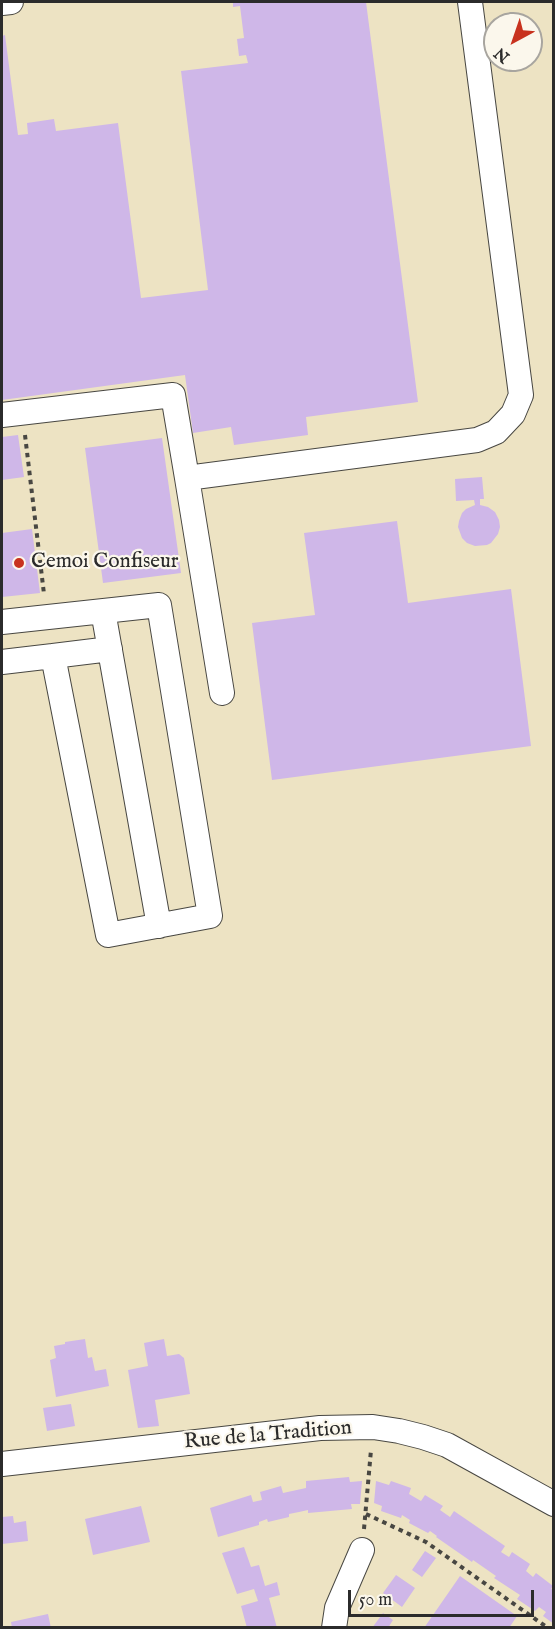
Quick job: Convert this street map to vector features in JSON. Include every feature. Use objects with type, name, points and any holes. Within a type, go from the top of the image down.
[{"type":"street","points":[[2,3],[11,2]]},
{"type":"street","points":[[187,478],[477,440],[496,432],[513,414],[521,396],[470,2]]},
{"type":"street","points":[[12,414],[173,395],[222,693]]},
{"type":"street","points":[[2,622],[159,605],[210,916],[108,935],[53,656]]},
{"type":"street","points":[[103,611],[159,926]]},
{"type":"street","points":[[2,662],[110,649]]},
{"type":"street","name":"Rue de la Tradition","points":[[2,1464],[320,1428],[373,1427],[415,1435],[447,1445],[554,1504]]},
{"type":"street","points":[[334,1628],[337,1608],[362,1550]]},
{"type":"path","points":[[12,414],[47,617]]},
{"type":"path","points":[[362,1550],[373,1427]]},
{"type":"path","points":[[366,1514],[426,1542],[548,1628]]},
{"type":"building","points":[[233,2],[366,2],[418,402],[306,417],[308,435],[234,445],[231,427],[193,433],[185,375],[2,400],[2,36],[5,35],[18,135],[28,134],[27,123],[54,119],[56,131],[118,123],[141,298],[208,290],[181,71],[248,63],[246,55],[239,56],[237,39],[244,38],[240,6],[233,7]]},
{"type":"building","points":[[18,435],[24,477],[2,480],[2,437]]},
{"type":"building","points":[[162,438],[181,573],[103,583],[85,448]]},
{"type":"building","points":[[482,477],[484,499],[480,499],[480,505],[495,512],[500,527],[491,543],[475,546],[462,538],[458,527],[462,513],[475,505],[474,500],[456,501],[455,479]]},
{"type":"building","points":[[397,521],[408,603],[511,589],[531,746],[272,780],[252,623],[315,615],[304,533]]},
{"type":"building","name":"Cemoi Confiseur","points":[[32,529],[40,593],[2,597],[2,533]]},
{"type":"building","points":[[85,1339],[88,1358],[92,1357],[95,1371],[106,1369],[109,1386],[56,1397],[50,1360],[56,1358],[54,1346]]},
{"type":"building","points":[[164,1339],[167,1356],[179,1354],[184,1358],[190,1394],[155,1400],[159,1426],[138,1428],[128,1370],[148,1366],[144,1343]]},
{"type":"building","points":[[71,1404],[75,1426],[47,1431],[43,1408]]},
{"type":"building","points":[[349,1477],[350,1482],[362,1481],[360,1504],[351,1504],[352,1509],[308,1513],[308,1510],[268,1522],[267,1519],[259,1522],[259,1525],[218,1537],[210,1508],[251,1495],[253,1502],[262,1500],[260,1492],[281,1486],[283,1493],[306,1488],[306,1481]]},
{"type":"building","points":[[376,1481],[389,1485],[391,1481],[411,1488],[409,1494],[421,1501],[425,1495],[443,1506],[440,1510],[450,1517],[454,1511],[505,1546],[501,1552],[509,1557],[512,1552],[530,1564],[526,1571],[533,1577],[536,1573],[553,1586],[551,1589],[554,1590],[554,1624],[543,1616],[546,1612],[539,1607],[535,1611],[517,1599],[520,1595],[494,1578],[496,1576],[473,1560],[472,1562],[430,1531],[428,1533],[409,1523],[410,1520],[402,1515],[401,1518],[381,1511],[382,1506],[374,1503]]},
{"type":"building","points":[[141,1506],[150,1542],[93,1555],[85,1519]]},
{"type":"building","points":[[13,1516],[14,1523],[26,1521],[28,1541],[2,1544],[2,1517]]},
{"type":"building","points":[[244,1547],[251,1567],[259,1565],[265,1586],[277,1582],[280,1595],[269,1598],[277,1628],[247,1628],[241,1606],[258,1601],[254,1589],[237,1594],[222,1553]]},
{"type":"building","points":[[425,1551],[436,1558],[422,1577],[412,1570]]},
{"type":"building","points":[[396,1575],[415,1588],[402,1607],[383,1593]]},
{"type":"building","points":[[460,1576],[517,1616],[509,1628],[424,1628]]},
{"type":"building","points":[[383,1613],[393,1620],[388,1628],[372,1628]]},
{"type":"building","points":[[48,1614],[51,1628],[12,1628],[11,1622]]},
{"type":"place","name":"Cemoi Confiseur","points":[[19,563]]}]
